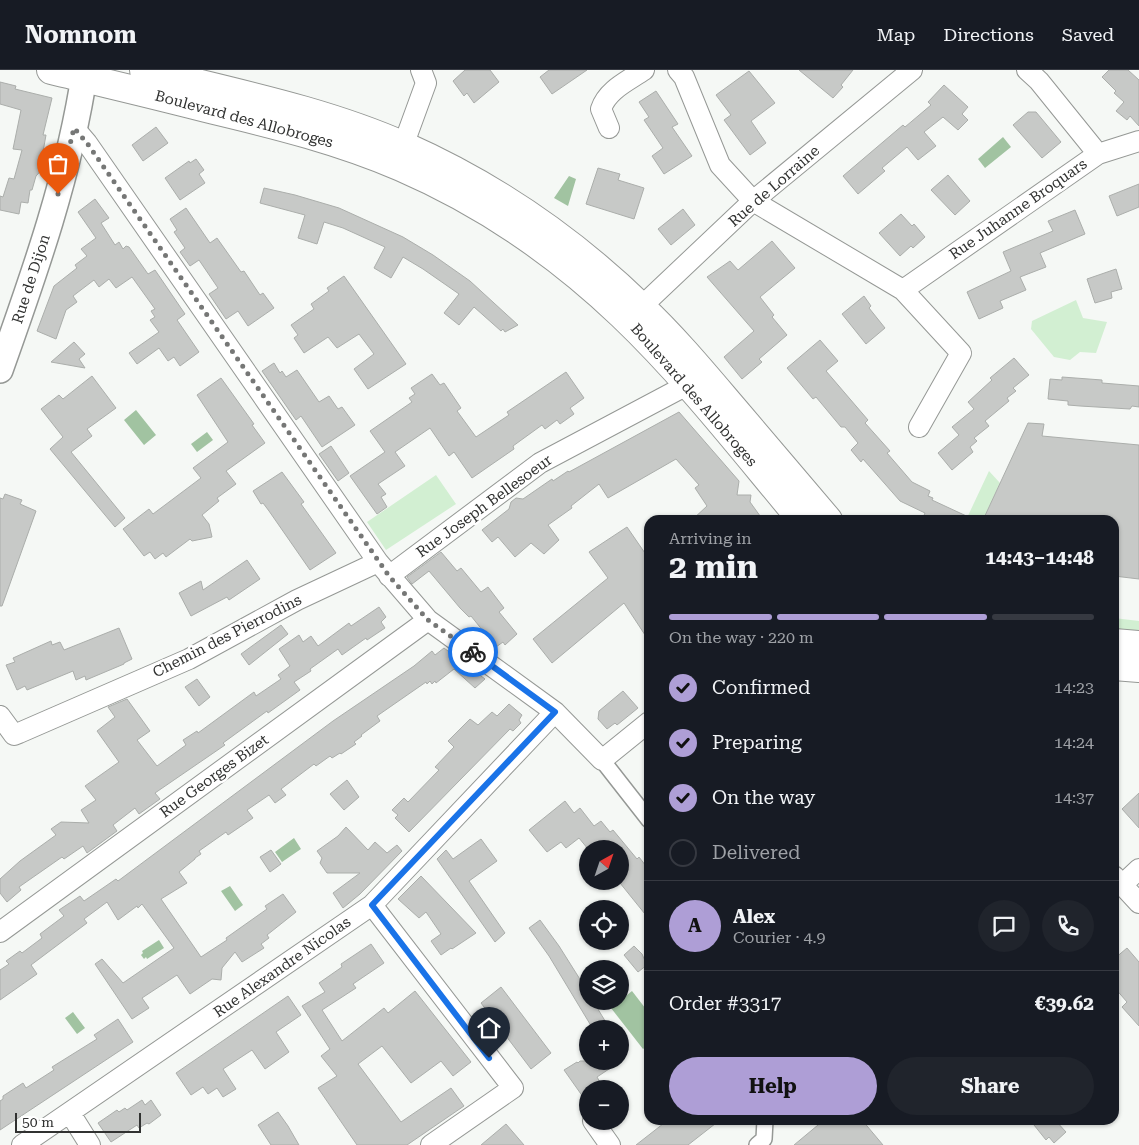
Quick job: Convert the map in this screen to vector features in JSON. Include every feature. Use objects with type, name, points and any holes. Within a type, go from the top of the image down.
[{"type":"main road","name":"Boulevard des Allobroges","points":[[51,70],[84,74],[290,128],[400,167],[492,213],[536,243],[578,276],[620,313],[687,385],[798,515]]},
{"type":"main road","name":"Boulevard des Allobroges","points":[[144,70],[296,109],[350,126],[403,146],[457,172],[502,198],[540,223],[595,265],[641,307],[700,369],[824,515]]},
{"type":"main road","points":[[1119,643],[1139,645]]},
{"type":"main road","points":[[1119,666],[1139,668]]},
{"type":"street","points":[[403,146],[426,83],[421,70]]},
{"type":"street","points":[[609,128],[601,109],[607,95],[644,70]]},
{"type":"street","name":"Rue de Lorraine","points":[[641,307],[753,201],[912,70]]},
{"type":"street","points":[[1028,70],[1098,154]]},
{"type":"street","points":[[685,72],[720,164],[753,201],[903,290],[961,353],[919,426]]},
{"type":"street","name":"Rue de Dijon","points":[[0,370],[46,236],[74,128],[84,74]]},
{"type":"street","points":[[74,128],[87,143],[383,569],[428,620],[555,712],[602,760],[644,814]]},
{"type":"street","name":"Rue Juhanne Broquars","points":[[903,290],[1098,154],[1139,141]]},
{"type":"street","name":"Rue Joseph Bellesoeur","points":[[383,569],[540,463],[687,385]]},
{"type":"street","name":"Chemin des Pierrodins","points":[[0,716],[14,735],[190,659],[297,600],[383,569]]},
{"type":"street","name":"Rue Georges Bizet","points":[[0,932],[428,620]]},
{"type":"street","name":"Rue Alexandre Nicolas","points":[[22,1145],[372,905],[555,712]]},
{"type":"street","points":[[602,760],[644,726]]},
{"type":"street","points":[[1119,879],[1139,869]]},
{"type":"street","points":[[1119,881],[1139,903]]},
{"type":"street","points":[[372,905],[513,1088],[431,1145]]},
{"type":"street","points":[[70,1113],[90,1145]]},
{"type":"street","points":[[757,1145],[764,1139],[765,1125]]},
{"type":"street","points":[[599,1130],[610,1145]]},
{"type":"shaded area","points":[[1003,137],[1011,147],[985,168],[978,159]]},
{"type":"shaded area","points":[[569,176],[576,179],[568,206],[554,198]]},
{"type":"shaded area","points":[[1076,300],[1083,318],[1107,322],[1096,353],[1080,352],[1070,360],[1054,357],[1031,329],[1032,321]]},
{"type":"shaded area","points":[[136,410],[156,435],[144,445],[124,420]]},
{"type":"shaded area","points":[[207,432],[213,440],[197,452],[191,444]]},
{"type":"shaded area","points":[[989,471],[1000,483],[985,515],[968,515]]},
{"type":"shaded area","points":[[436,475],[456,504],[386,550],[367,522]]},
{"type":"shaded area","points":[[1119,619],[1139,621],[1139,632],[1119,630]]},
{"type":"shaded area","points":[[294,838],[301,849],[282,862],[275,852]]},
{"type":"shaded area","points":[[230,886],[243,905],[235,911],[221,891]]},
{"type":"shaded area","points":[[159,940],[164,948],[144,959],[141,955],[142,951]]},
{"type":"shaded area","points":[[632,991],[644,1007],[644,1048],[629,1031],[629,1020],[620,1020],[613,1010],[629,1010],[629,993]]},
{"type":"shaded area","points":[[73,1012],[85,1028],[77,1034],[65,1018]]},
{"type":"building","points":[[465,70],[490,70],[499,82],[474,103],[467,93],[464,96],[453,81]]},
{"type":"building","points":[[549,70],[587,70],[552,94],[540,77]]},
{"type":"building","points":[[799,70],[853,70],[841,85],[843,87],[833,98]]},
{"type":"building","points":[[1109,70],[1128,70],[1139,80],[1139,126],[1130,116],[1127,120],[1116,111],[1124,102],[1114,93],[1116,91],[1102,77]]},
{"type":"building","points":[[749,71],[775,103],[751,121],[766,143],[750,155],[724,120],[731,115],[716,95]]},
{"type":"building","points":[[0,82],[16,86],[15,89],[52,98],[43,135],[46,135],[41,163],[47,164],[36,176],[32,190],[30,190],[28,203],[21,202],[19,214],[0,210],[0,196],[3,197],[9,178],[14,179],[22,150],[13,149],[21,110],[0,104]]},
{"type":"building","points":[[944,85],[968,107],[962,114],[968,120],[958,130],[943,117],[924,132],[936,146],[918,160],[907,147],[882,168],[885,171],[858,194],[843,176],[903,125],[905,127],[931,105],[928,102]]},
{"type":"building","points":[[656,91],[678,124],[672,127],[692,156],[664,174],[652,156],[663,148],[644,120],[649,117],[639,102]]},
{"type":"building","points":[[1028,112],[1036,112],[1061,142],[1042,158],[1013,125]]},
{"type":"building","points":[[156,127],[168,143],[143,161],[132,145]]},
{"type":"building","points":[[196,159],[204,170],[199,174],[205,183],[180,200],[165,178],[189,161],[190,163]]},
{"type":"building","points":[[598,168],[620,174],[618,180],[644,188],[634,219],[586,204]]},
{"type":"building","points":[[948,175],[970,201],[955,215],[931,190]]},
{"type":"building","points":[[1139,184],[1139,207],[1117,216],[1109,196]]},
{"type":"building","points":[[264,188],[339,208],[403,237],[470,281],[518,325],[505,332],[503,329],[501,331],[474,307],[459,325],[444,313],[459,294],[403,257],[391,278],[374,268],[385,247],[343,228],[324,222],[317,244],[298,238],[305,215],[260,203]]},
{"type":"building","points":[[95,199],[109,218],[101,223],[115,245],[119,242],[123,249],[126,246],[129,247],[148,274],[155,270],[185,314],[177,320],[199,352],[180,366],[174,357],[168,361],[159,348],[137,364],[129,353],[159,332],[150,320],[155,317],[151,311],[155,309],[132,277],[116,288],[109,279],[99,287],[94,280],[73,296],[77,302],[66,310],[56,339],[37,331],[54,286],[77,268],[75,265],[87,256],[81,249],[96,238],[78,212]]},
{"type":"building","points":[[186,208],[210,243],[217,238],[241,272],[244,271],[260,295],[263,293],[274,308],[248,326],[238,311],[226,319],[209,294],[218,288],[199,260],[190,266],[180,252],[185,248],[174,232],[177,230],[170,219]]},
{"type":"building","points":[[683,209],[695,225],[671,245],[658,229]]},
{"type":"building","points":[[1075,210],[1085,234],[1040,253],[1046,267],[1020,277],[1026,290],[1000,301],[1003,308],[979,319],[967,292],[1011,271],[1003,252],[1053,231],[1048,221]]},
{"type":"building","points":[[901,214],[912,226],[914,224],[925,237],[900,256],[879,233]]},
{"type":"building","points":[[772,241],[795,268],[760,297],[774,315],[772,317],[787,335],[759,359],[762,362],[742,379],[724,357],[754,331],[707,277],[730,261],[738,270]]},
{"type":"building","points":[[1116,269],[1122,289],[1111,292],[1112,298],[1095,303],[1087,279]]},
{"type":"building","points":[[344,276],[406,364],[368,389],[354,369],[374,354],[359,334],[337,348],[328,337],[304,353],[294,338],[298,335],[291,325],[314,309],[311,304],[329,291],[327,288]]},
{"type":"building","points":[[864,296],[871,306],[869,308],[885,328],[866,344],[842,314]]},
{"type":"building","points":[[820,340],[838,361],[826,371],[868,420],[865,423],[890,451],[887,453],[912,482],[930,491],[928,496],[933,498],[932,500],[964,515],[924,515],[925,513],[900,501],[863,459],[861,462],[851,450],[858,443],[845,427],[841,427],[816,397],[813,399],[787,368]]},
{"type":"building","points":[[74,342],[85,354],[79,359],[85,368],[51,362]]},
{"type":"building","points":[[1014,358],[1029,375],[1013,388],[1016,391],[1007,398],[1009,401],[985,421],[989,426],[974,438],[977,441],[970,447],[973,452],[952,470],[938,453],[959,435],[952,427],[974,409],[968,402],[992,380],[990,378]]},
{"type":"building","points":[[274,363],[280,373],[282,371],[286,377],[297,370],[319,402],[329,396],[338,409],[342,407],[355,425],[322,447],[301,416],[296,420],[262,371]]},
{"type":"building","points":[[566,372],[584,398],[570,408],[574,414],[560,424],[557,420],[545,429],[542,425],[513,446],[514,449],[472,478],[454,452],[449,456],[430,428],[395,452],[405,466],[378,484],[386,494],[381,497],[387,507],[377,514],[350,476],[385,452],[370,431],[412,402],[409,398],[415,394],[411,388],[432,374],[440,385],[444,383],[461,408],[457,411],[476,437],[509,415],[507,412]]},
{"type":"building","points":[[92,376],[116,408],[87,429],[92,436],[71,452],[125,518],[115,527],[50,449],[63,437],[41,409],[59,395],[63,399]]},
{"type":"building","points":[[1062,377],[1102,380],[1102,383],[1139,386],[1139,407],[1132,406],[1130,409],[1068,405],[1068,401],[1048,399],[1050,379],[1062,380]]},
{"type":"building","points":[[221,378],[254,424],[252,425],[265,443],[226,471],[236,484],[217,498],[219,501],[202,515],[209,524],[212,537],[192,541],[190,539],[166,557],[163,553],[155,559],[150,552],[144,556],[123,529],[149,509],[153,514],[201,478],[193,468],[228,442],[197,395]]},
{"type":"building","points":[[679,412],[739,481],[737,495],[751,495],[750,502],[759,515],[697,515],[707,506],[695,488],[699,485],[676,459],[608,498],[599,484],[571,506],[572,508],[548,525],[559,540],[544,554],[531,543],[515,557],[498,537],[492,542],[482,530],[509,509],[511,502],[516,498],[523,499],[552,479],[553,481]]},
{"type":"building","points":[[1028,423],[1044,424],[1042,436],[1139,445],[1139,579],[1119,577],[1119,515],[985,515]]},
{"type":"building","points":[[331,446],[349,473],[338,481],[319,454]]},
{"type":"building","points":[[282,472],[304,502],[301,504],[336,553],[310,570],[253,491]]},
{"type":"building","points":[[5,494],[22,500],[20,504],[36,511],[2,606],[0,606],[0,498],[3,499]]},
{"type":"building","points":[[627,527],[644,552],[644,633],[624,603],[552,663],[533,639],[608,578],[589,552]]},
{"type":"building","points":[[441,552],[457,571],[461,568],[481,592],[488,587],[504,608],[499,612],[517,634],[505,645],[503,642],[496,647],[471,616],[469,617],[460,608],[429,571],[412,584],[407,577]]},
{"type":"building","points":[[247,560],[260,579],[229,600],[227,597],[191,616],[179,593],[201,581],[203,590]]},
{"type":"building","points":[[379,607],[386,617],[381,622],[385,628],[367,640],[366,638],[342,655],[338,649],[310,669],[311,671],[294,682],[300,690],[268,713],[267,711],[223,743],[225,745],[155,793],[160,799],[139,814],[135,808],[113,825],[117,831],[87,853],[83,846],[64,859],[62,857],[19,887],[21,890],[7,902],[0,893],[0,879],[20,861],[56,835],[51,829],[61,822],[89,823],[81,810],[96,800],[85,786],[119,762],[97,731],[115,717],[108,707],[127,699],[150,731],[137,740],[157,766],[186,745],[183,740],[197,731],[198,733],[254,692],[256,696],[281,679],[278,675],[290,666],[279,649],[299,635],[303,642],[311,636],[318,646],[349,623],[351,626]]},
{"type":"building","points":[[281,625],[288,634],[249,665],[241,654]]},
{"type":"building","points":[[119,628],[132,659],[124,664],[86,680],[85,676],[76,680],[73,671],[27,690],[25,686],[17,690],[6,665],[15,662],[13,658],[51,641],[52,645],[60,642],[64,650]]},
{"type":"building","points":[[444,648],[485,679],[475,688],[454,669],[436,683],[435,681],[432,684],[430,681],[427,684],[426,682],[377,716],[380,721],[361,735],[354,742],[356,744],[341,754],[332,758],[330,756],[316,766],[314,764],[281,789],[286,795],[275,803],[269,795],[247,810],[253,818],[228,835],[226,832],[199,851],[201,854],[179,872],[187,883],[161,899],[201,957],[227,940],[226,938],[267,909],[265,906],[283,894],[296,912],[267,935],[269,938],[261,944],[264,948],[242,962],[235,952],[222,968],[221,980],[212,979],[190,994],[177,975],[142,998],[149,1008],[132,1019],[95,964],[102,959],[123,983],[174,948],[142,904],[118,920],[107,902],[84,919],[87,923],[31,965],[37,974],[0,1000],[0,970],[9,964],[6,961],[20,951],[22,953],[42,938],[40,934],[64,916],[59,910],[80,896],[84,901],[116,879],[118,881],[333,721],[414,666],[432,651],[435,655]]},
{"type":"building","points":[[197,679],[210,697],[199,706],[185,687]]},
{"type":"building","points":[[623,691],[638,708],[617,725],[615,723],[607,729],[598,719],[599,711]]},
{"type":"building","points":[[509,704],[522,715],[519,720],[521,723],[513,731],[510,729],[409,832],[395,818],[398,815],[392,810],[404,798],[408,802],[439,770],[435,767],[454,747],[448,741],[470,719],[478,725],[492,712],[497,716]]},
{"type":"building","points":[[347,780],[359,797],[344,810],[330,794]]},
{"type":"building","points":[[1139,793],[1139,828],[1122,809]]},
{"type":"building","points":[[565,801],[574,813],[580,808],[594,826],[601,821],[610,832],[613,830],[621,840],[581,840],[579,838],[566,848],[561,842],[547,852],[529,830]]},
{"type":"building","points":[[346,827],[368,850],[375,842],[387,853],[397,845],[402,851],[360,894],[343,908],[333,893],[360,873],[327,873],[320,863],[322,858],[317,851],[338,836]]},
{"type":"building","points":[[481,839],[497,861],[469,881],[505,933],[495,942],[437,859],[446,850],[453,859]]},
{"type":"building","points":[[629,849],[637,859],[639,857],[644,864],[644,913],[626,890],[629,890]]},
{"type":"building","points":[[271,850],[281,864],[270,872],[260,857]]},
{"type":"building","points":[[421,876],[476,933],[441,955],[431,941],[441,934],[426,912],[419,918],[398,899]]},
{"type":"building","points":[[540,920],[559,946],[579,978],[579,1006],[549,956],[529,928]]},
{"type":"building","points":[[371,944],[384,963],[353,984],[356,988],[322,1010],[342,1041],[384,1008],[388,1013],[415,991],[471,1062],[453,1076],[441,1061],[411,1083],[382,1046],[358,1064],[401,1122],[451,1088],[464,1106],[407,1145],[357,1145],[318,1088],[337,1076],[321,1056],[330,1049],[302,1006],[325,992],[319,983],[342,967],[341,964]]},
{"type":"building","points":[[634,946],[642,954],[644,967],[638,972],[624,955]]},
{"type":"building","points":[[1127,948],[1139,962],[1139,1026],[1122,1007],[1127,1002],[1119,993],[1119,955]]},
{"type":"building","points":[[501,987],[551,1053],[531,1069],[481,1003]]},
{"type":"building","points":[[288,996],[301,1015],[276,1032],[289,1052],[265,1069],[252,1050],[223,1069],[236,1089],[223,1097],[217,1088],[208,1094],[203,1087],[191,1095],[176,1073]]},
{"type":"building","points":[[582,1010],[598,1010],[605,1020],[588,1020]]},
{"type":"building","points":[[118,1019],[133,1042],[0,1130],[0,1101],[3,1099],[3,1096],[23,1083],[26,1088],[54,1070],[52,1067],[97,1039],[94,1035]]},
{"type":"building","points":[[578,1063],[579,1070],[608,1070],[597,1077],[599,1080],[579,1080],[579,1091],[564,1070]]},
{"type":"building","points":[[142,1100],[145,1105],[151,1100],[161,1115],[149,1124],[147,1123],[139,1128],[137,1125],[111,1142],[98,1123],[117,1110],[119,1112],[125,1108],[127,1110]]},
{"type":"building","points":[[278,1112],[299,1145],[271,1145],[258,1125]]},
{"type":"building","points":[[506,1124],[524,1145],[481,1145]]},
{"type":"building","points":[[662,1125],[714,1125],[688,1145],[636,1145]]},
{"type":"building","points":[[818,1125],[866,1125],[883,1145],[794,1145]]},
{"type":"building","points":[[1034,1125],[1060,1125],[1066,1132],[1054,1143],[1049,1137],[1046,1140]]},
{"type":"way so far","points":[[58,194],[74,128],[87,143],[378,562],[428,620],[473,652]]},
{"type":"route","points":[[473,652],[555,712],[372,905],[489,1058]]}]
